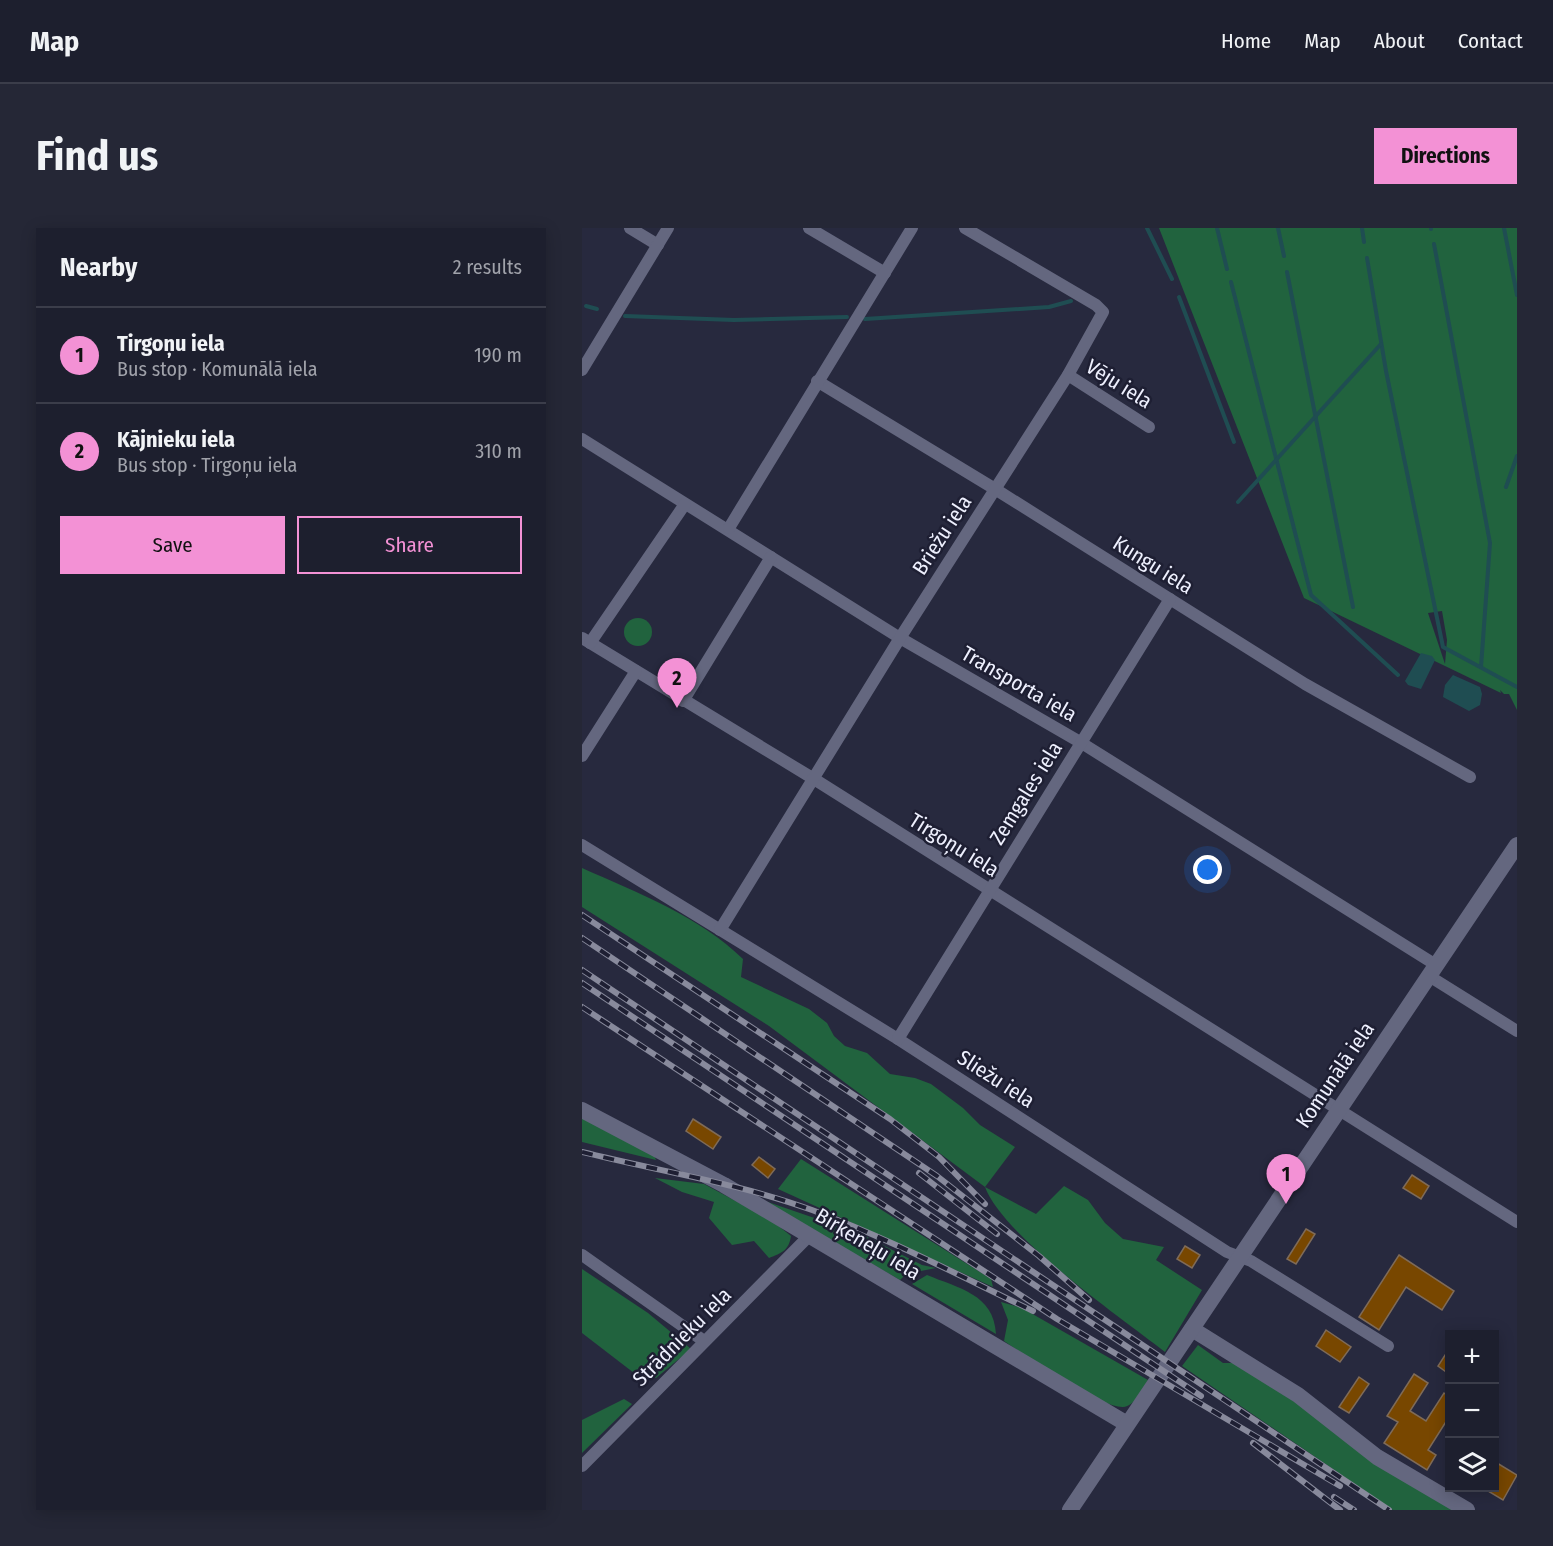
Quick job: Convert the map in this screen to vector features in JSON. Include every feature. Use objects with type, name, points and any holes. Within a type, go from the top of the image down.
[{"type":"main road","name":"Komunālā iela","points":[[1070,1510],[1517,845]]},
{"type":"main road","name":"Birķeneļu iela","points":[[582,1110],[647,1143],[810,1235],[1127,1424]]},
{"type":"main road","points":[[1192,1329],[1298,1395],[1377,1458],[1467,1510]]},
{"type":"street","points":[[630,228],[658,245]]},
{"type":"street","points":[[582,370],[668,228]]},
{"type":"street","points":[[809,228],[885,273]]},
{"type":"street","points":[[729,528],[912,228]]},
{"type":"street","name":"Briežu iela","points":[[720,930],[900,638],[1068,375],[1103,312],[1096,305],[965,228]]},
{"type":"street","name":"Vēju iela","points":[[1068,375],[1149,427]]},
{"type":"street","name":"Kungu iela","points":[[817,381],[995,489],[1305,684],[1470,777]]},
{"type":"street","name":"Transporta iela","points":[[582,439],[685,504],[729,528],[900,638],[1080,742],[1432,971],[1517,1031]]},
{"type":"street","points":[[586,640],[685,504]]},
{"type":"street","points":[[683,701],[771,557]]},
{"type":"street","name":"Zemgales iela","points":[[898,1039],[1170,599]]},
{"type":"street","name":"Tirgoņu iela","points":[[586,640],[814,779],[1517,1222]]},
{"type":"street","points":[[582,756],[636,671]]},
{"type":"street","name":"Sliežu iela","points":[[582,845],[898,1039],[1227,1252],[1241,1257],[1388,1346]]},
{"type":"street","name":"Strādnieku iela","points":[[582,1466],[810,1235]]},
{"type":"street","points":[[582,1255],[704,1341]]},
{"type":"green space","points":[[1159,228],[1517,228],[1517,710],[1509,694],[1504,694],[1500,690],[1501,693],[1304,598]],"holes":[[[1442,611],[1447,640],[1445,664],[1428,613]]]},
{"type":"green space","points":[[638,618],[648,622],[652,632],[648,642],[638,646],[628,642],[624,632],[628,622]]},
{"type":"green space","points":[[582,868],[646,896],[707,930],[743,959],[741,977],[809,1009],[827,1023],[834,1036],[845,1046],[867,1053],[890,1074],[915,1078],[931,1084],[963,1108],[980,1125],[1015,1147],[985,1187],[769,1026],[582,907]]},
{"type":"green space","points":[[582,1116],[654,1155],[656,1160],[582,1142]]},
{"type":"green space","points":[[801,1159],[991,1279],[993,1287],[778,1189]]},
{"type":"green space","points":[[655,1178],[704,1184],[771,1220],[791,1236],[789,1245],[781,1253],[769,1258],[754,1241],[732,1245],[709,1218],[714,1202],[682,1192]]},
{"type":"green space","points":[[1064,1186],[1088,1200],[1105,1223],[1123,1239],[1164,1247],[1156,1260],[1202,1290],[1165,1352],[1038,1252],[996,1207],[985,1187],[1036,1214]]},
{"type":"green space","points":[[759,1199],[861,1234],[922,1265],[936,1268],[906,1274],[900,1280]]},
{"type":"green space","points":[[582,1269],[648,1313],[691,1349],[656,1378],[634,1373],[582,1333]]},
{"type":"green space","points":[[927,1275],[962,1289],[981,1301],[989,1310],[994,1321],[996,1334],[912,1284]]},
{"type":"green space","points":[[1001,1302],[1022,1308],[1148,1380],[1141,1393],[1127,1406],[1112,1405],[1081,1391],[1045,1369],[1004,1341],[1008,1320]]},
{"type":"green space","points":[[1198,1345],[1223,1363],[1233,1363],[1308,1410],[1453,1510],[1393,1510],[1182,1366]]},
{"type":"green space","points":[[624,1399],[632,1404],[582,1453],[582,1420]]},
{"type":"shaded area","points":[[1421,653],[1432,656],[1435,660],[1421,689],[1408,685],[1405,681]]},
{"type":"shaded area","points":[[1453,675],[1480,687],[1482,694],[1480,705],[1469,711],[1443,697],[1445,685]]},
{"type":"building","points":[[693,1119],[721,1137],[713,1149],[686,1131]]},
{"type":"building","points":[[759,1157],[775,1169],[768,1178],[752,1165]]},
{"type":"building","points":[[1412,1175],[1429,1186],[1421,1199],[1403,1188]]},
{"type":"building","points":[[1306,1229],[1315,1234],[1296,1264],[1287,1259]]},
{"type":"building","points":[[1185,1246],[1200,1255],[1192,1268],[1177,1259]]},
{"type":"building","points":[[1399,1255],[1454,1291],[1442,1310],[1406,1287],[1379,1330],[1359,1317]]},
{"type":"building","points":[[1326,1330],[1351,1347],[1340,1362],[1316,1346]]},
{"type":"building","points":[[1445,1355],[1445,1371],[1438,1366]]},
{"type":"building","points":[[1414,1374],[1428,1383],[1410,1411],[1426,1421],[1445,1394],[1445,1423],[1428,1450],[1436,1455],[1427,1470],[1384,1443],[1398,1422],[1387,1416]]},
{"type":"building","points":[[1359,1377],[1369,1384],[1349,1413],[1339,1407]]},
{"type":"building","points":[[1499,1464],[1517,1475],[1503,1500],[1490,1492],[1499,1492]]},
{"type":"waterway","points":[[1147,228],[1172,279]]},
{"type":"waterway","points":[[1217,228],[1227,269]]},
{"type":"waterway","points":[[1278,228],[1284,256]]},
{"type":"waterway","points":[[1362,228],[1364,242]]},
{"type":"waterway","points":[[1504,228],[1517,295]]},
{"type":"waterway","points":[[1434,244],[1490,543],[1481,667]]},
{"type":"waterway","points":[[1367,258],[1386,371],[1443,647],[1517,687]]},
{"type":"waterway","points":[[1287,272],[1353,607]]},
{"type":"waterway","points":[[1231,282],[1311,595],[1398,675]]},
{"type":"waterway","points":[[1179,297],[1234,442]]},
{"type":"waterway","points":[[865,319],[1049,307],[1071,301]]},
{"type":"waterway","points":[[586,306],[597,309]]},
{"type":"waterway","points":[[625,316],[734,320],[847,317]]},
{"type":"waterway","points":[[1238,502],[1381,344]]},
{"type":"waterway","points":[[1506,487],[1517,456]]},
{"type":"railway","points":[[582,915],[890,1119],[939,1157],[985,1204]]},
{"type":"railway","points":[[582,938],[937,1176],[1039,1256],[1089,1300]]},
{"type":"railway","points":[[582,970],[1389,1510]]},
{"type":"railway","points":[[582,983],[1201,1396]]},
{"type":"railway","points":[[582,1007],[1057,1319],[1340,1486]]},
{"type":"railway","points":[[582,1152],[756,1192],[812,1210],[896,1245],[1033,1311]]},
{"type":"railway","points":[[919,1173],[997,1234]]},
{"type":"railway","points":[[1253,1443],[1340,1510]]},
{"type":"railway","points":[[1334,1497],[1354,1510]]},
{"type":"place","name":"Kājnieku iela","points":[[677,708]]},
{"type":"place","name":"Tirgoņu iela","points":[[1286,1204]]}]
